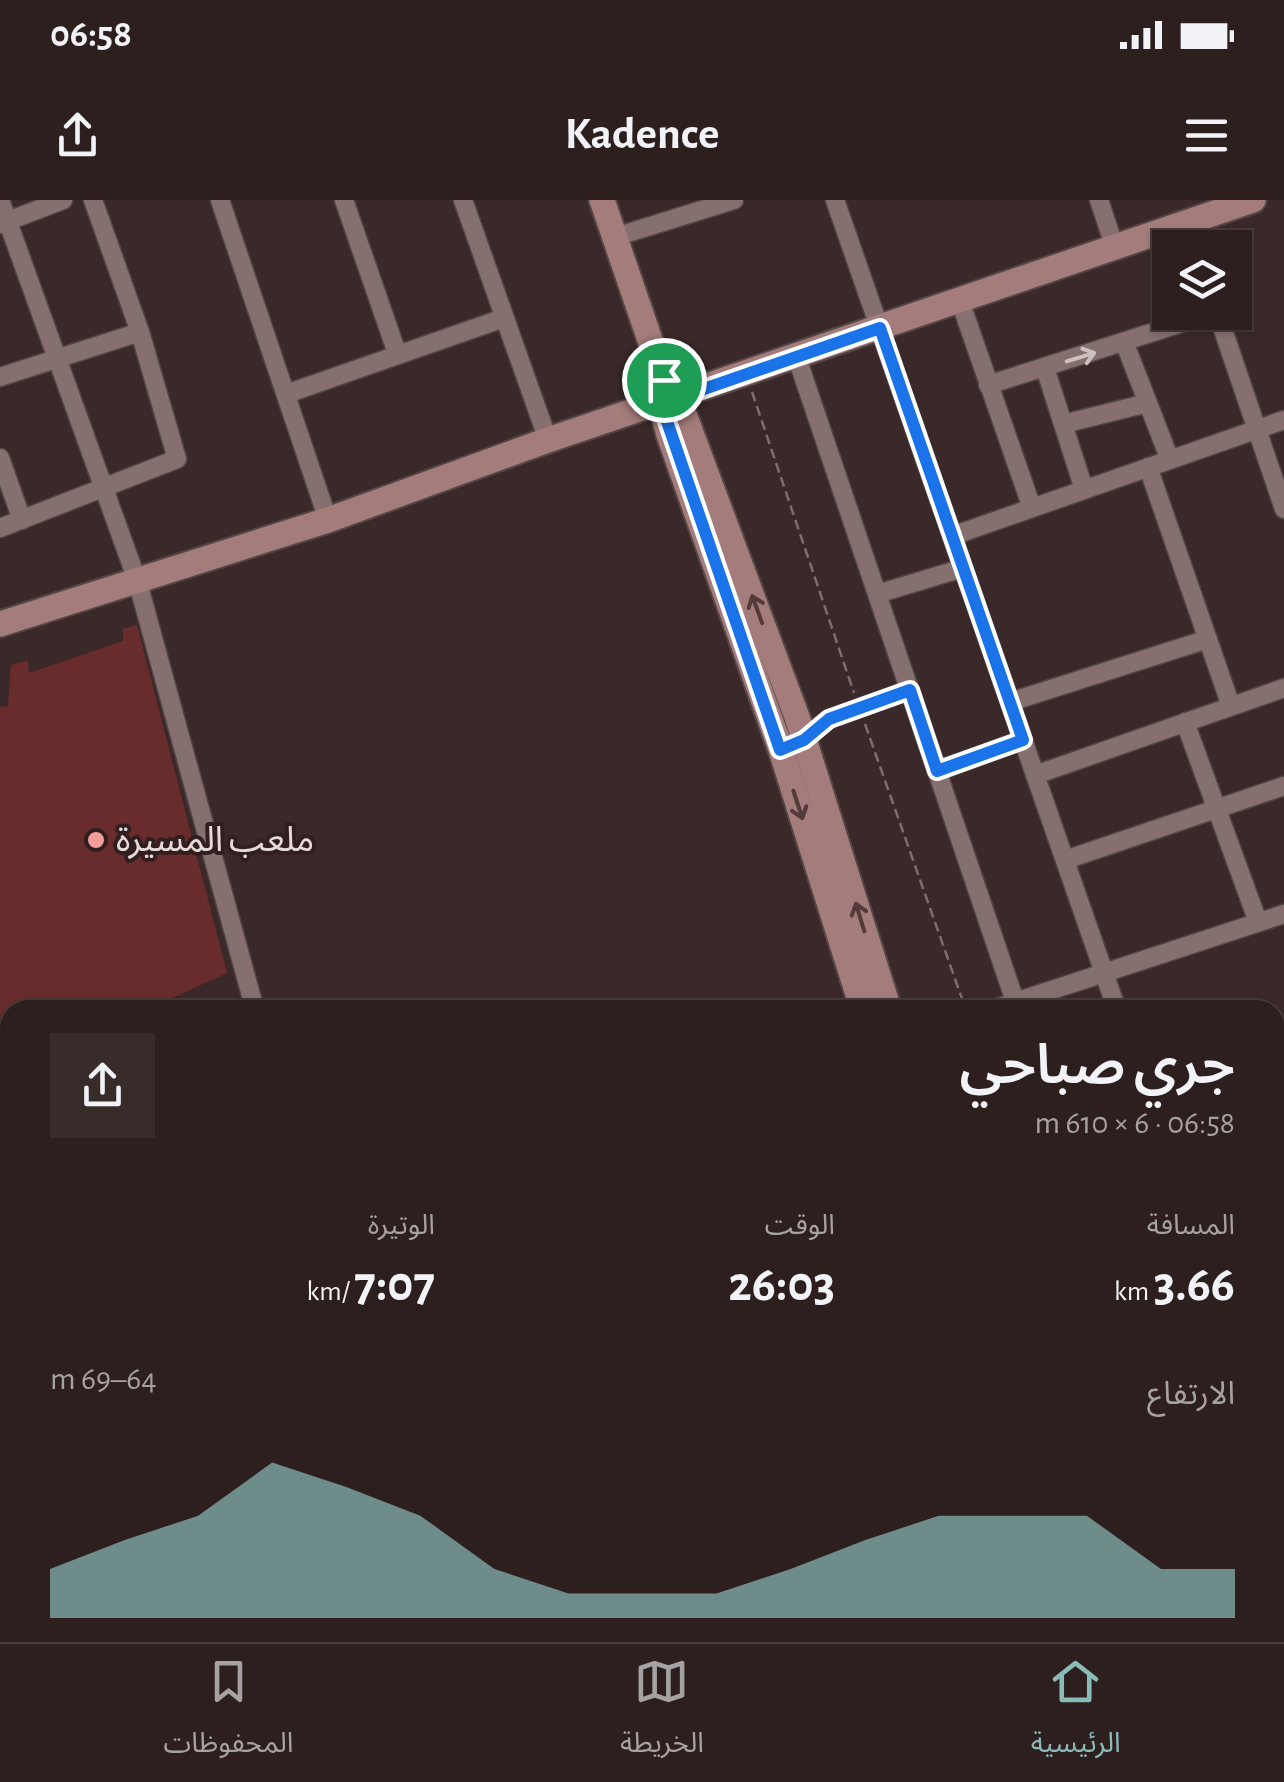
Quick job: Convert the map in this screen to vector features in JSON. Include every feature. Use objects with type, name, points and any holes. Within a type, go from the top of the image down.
[{"type":"main road","points":[[602,200],[668,394],[860,1000]]},
{"type":"main road","points":[[1201,230],[1253,200]]},
{"type":"main road","points":[[0,624],[328,520],[668,394],[797,358],[1115,248],[1152,242]]},
{"type":"main road","points":[[668,394],[801,728],[886,1000]]},
{"type":"street","points":[[0,200],[4,223],[138,582],[251,1000]]},
{"type":"street","points":[[4,223],[63,200]]},
{"type":"street","points":[[0,528],[177,460],[140,332],[93,200]]},
{"type":"street","points":[[220,200],[328,520]]},
{"type":"street","points":[[344,200],[396,353]]},
{"type":"street","points":[[463,200],[548,440]]},
{"type":"street","points":[[615,237],[734,200]]},
{"type":"street","points":[[835,200],[1114,1000]]},
{"type":"street","points":[[1098,200],[1115,248]]},
{"type":"street","points":[[960,300],[1032,508]]},
{"type":"street","points":[[286,394],[504,318]]},
{"type":"street","points":[[988,386],[1166,330]]},
{"type":"street","points":[[1223,330],[1284,509]]},
{"type":"street","points":[[0,377],[140,332]]},
{"type":"street","points":[[1126,344],[1170,460]]},
{"type":"street","points":[[797,358],[1014,1000]]},
{"type":"street","points":[[1045,368],[1084,490]]},
{"type":"street","points":[[1063,424],[1148,402]]},
{"type":"street","points":[[952,536],[1284,420]]},
{"type":"street","points":[[0,458],[22,520]]},
{"type":"street","points":[[1148,468],[1231,706]]},
{"type":"street","points":[[877,594],[964,568]]},
{"type":"street","points":[[1010,702],[1208,639]]},
{"type":"street","points":[[1035,775],[1284,688]]},
{"type":"street","points":[[776,738],[910,690]]},
{"type":"street","points":[[1185,722],[1258,922]]},
{"type":"street","points":[[937,771],[1023,740]]},
{"type":"street","points":[[1065,860],[1284,786]]},
{"type":"street","points":[[1029,1000],[1284,914]]},
{"type":"shaded area","name":"ملعب المسيرة","points":[[137,625],[227,973],[168,1000],[0,1000],[0,707],[8,706],[11,665],[28,660],[29,673],[123,641],[123,629]]},
{"type":"place","name":"ملعب المسيرة","points":[[96,840]]},
{"type":"route","points":[[880,328],[1023,740],[937,771],[910,690],[829,719],[804,740],[780,750],[669,436],[661,404],[664,380],[678,398],[880,328]]}]
